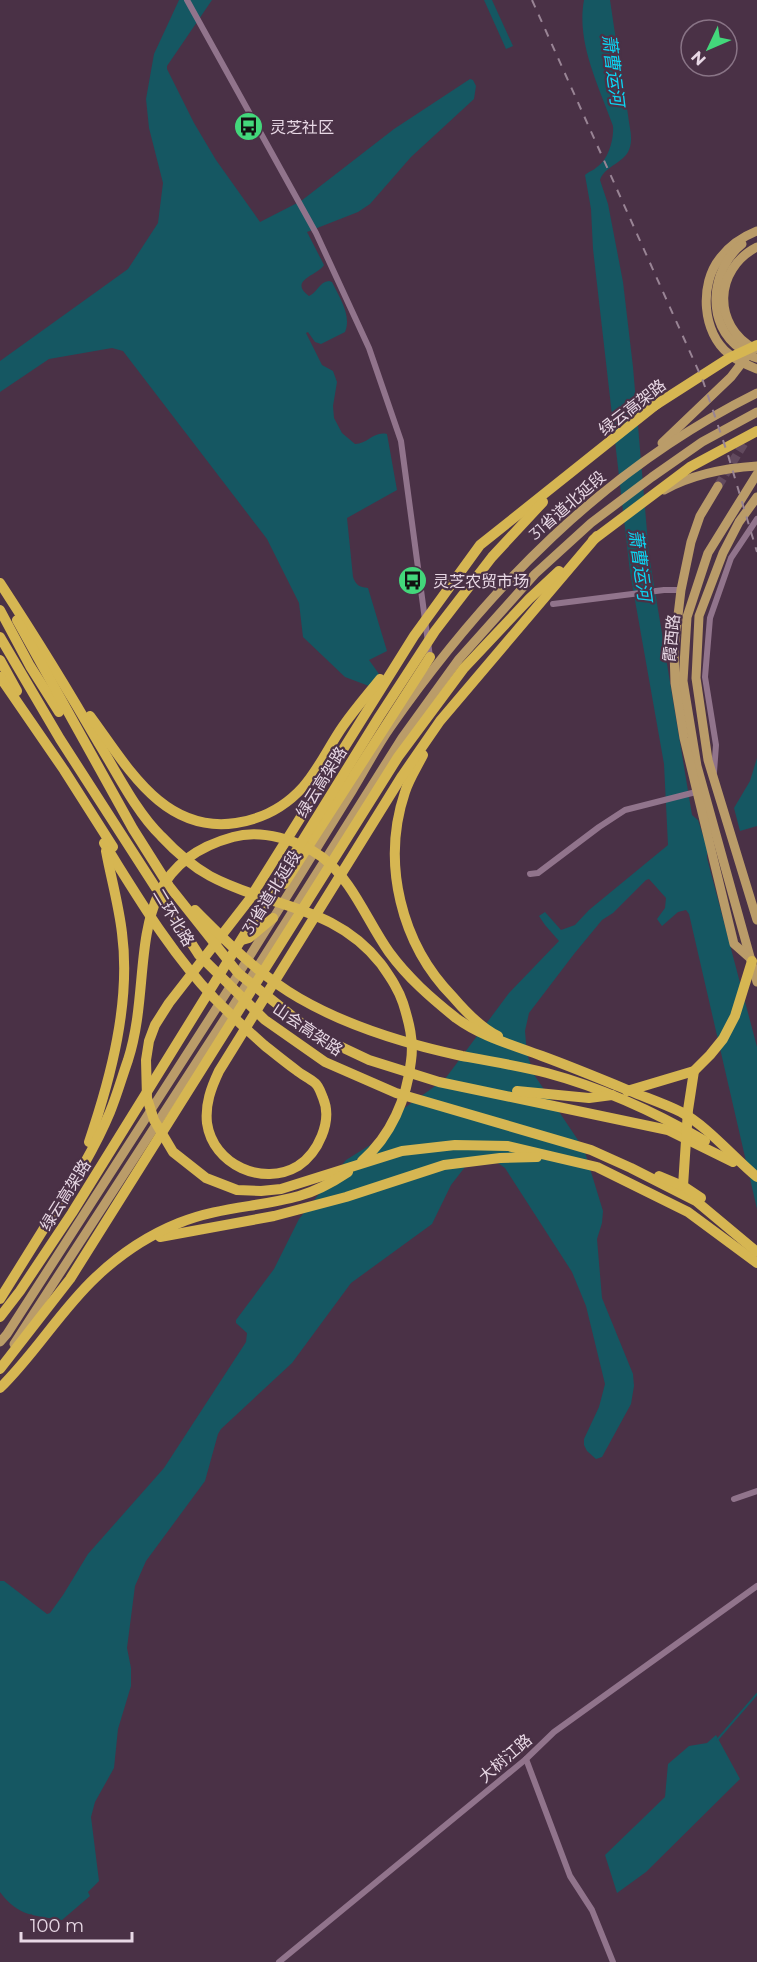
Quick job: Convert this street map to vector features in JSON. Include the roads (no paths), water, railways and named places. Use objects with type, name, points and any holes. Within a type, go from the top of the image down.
[{"type":"highway","name":"绿云高架路","points":[[0,1317],[20,1292],[78,1204],[373,726],[435,631],[492,557],[560,483],[658,403],[729,358],[757,344]]},
{"type":"highway","points":[[54,667],[124,763],[160,803],[177,815],[210,824],[227,825],[263,816],[284,804],[313,774],[343,725],[414,636],[480,545],[658,403]]},
{"type":"highway","points":[[0,1363],[70,1279],[398,757],[464,668],[529,599],[597,536],[690,467],[757,431]]},
{"type":"highway","points":[[0,660],[104,843],[181,961],[215,999],[239,1021],[247,1028],[262,1043],[316,1084],[325,1101],[322,1138],[312,1154],[298,1166],[270,1175],[248,1171],[230,1161],[212,1139],[207,1125],[209,1094],[219,1071],[238,1041],[244,1030],[250,1020],[396,786],[440,721],[597,536]]},
{"type":"highway","points":[[0,584],[54,667],[132,798],[159,835],[208,875],[235,888],[320,916],[351,934],[374,956],[394,982],[410,1028],[412,1056],[409,1081],[402,1102],[381,1141],[350,1171],[328,1185],[299,1196],[180,1222],[145,1240],[95,1278],[21,1367],[0,1388]]},
{"type":"highway","points":[[0,589],[133,829],[170,886],[238,973],[316,1035],[369,1060],[439,1082],[668,1130],[757,1176]]},
{"type":"highway","name":"山会高架路","points":[[0,609],[42,686],[130,822],[184,899],[234,950],[269,979],[301,999],[349,1023],[387,1036],[458,1055],[546,1073],[609,1093],[671,1121],[732,1155]]},
{"type":"highway","points":[[414,636],[249,900],[175,994],[155,1025],[149,1041],[146,1060],[147,1098],[154,1120],[173,1152],[191,1168],[206,1178],[237,1190],[281,1189],[402,1151],[455,1145],[508,1146],[597,1167],[688,1212],[757,1263]]},
{"type":"highway","name":"山会高架路","points":[[0,637],[60,739],[199,955],[265,1020],[325,1062],[396,1093],[591,1150],[631,1168],[696,1202],[757,1252]]},
{"type":"highway","points":[[249,938],[430,657]]},
{"type":"highway","name":"二环北路","points":[[0,677],[64,770],[180,958],[222,998],[329,1067],[396,1094],[584,1144],[683,1186],[724,1215],[757,1243]]},
{"type":"highway","points":[[440,721],[405,791],[396,830],[395,867],[403,916],[416,945],[440,984],[465,1010],[494,1034],[545,1057]]},
{"type":"highway","points":[[0,1299],[83,1165],[110,1113],[130,1056],[153,905],[163,885],[177,868],[209,843],[238,835],[270,836],[294,841],[323,858],[351,889],[389,952],[407,974],[426,993],[460,1020],[483,1034],[682,1113],[707,1131],[757,1176]]},
{"type":"highway","points":[[45,1228],[83,1158],[101,1106],[120,1020],[124,965],[122,933],[104,843]]},
{"type":"highway","points":[[209,937],[231,942],[249,938],[273,918]]},
{"type":"highway","points":[[683,1186],[688,1110],[697,1068],[723,1039],[735,1016],[752,961]]},
{"type":"highway","points":[[439,1082],[589,1098],[609,1096],[697,1068]]},
{"type":"highway","points":[[145,1240],[274,1216],[346,1197],[444,1165],[500,1158],[535,1157],[597,1167]]},
{"type":"main road","points":[[757,234],[739,246],[723,265],[716,291],[716,313],[724,333],[736,346],[757,358]]},
{"type":"main road","points":[[757,234],[736,242],[718,259],[706,289],[706,315],[715,338],[728,354],[757,369]]},
{"type":"main road","points":[[757,247],[745,254],[727,277],[722,306],[731,329],[744,343],[757,350]]},
{"type":"main road","points":[[643,461],[731,376],[757,344]]},
{"type":"main road","name":"31省道北延段","points":[[0,1342],[273,918],[389,729],[450,648],[516,572],[586,506],[643,461],[694,428],[757,393]]},
{"type":"main road","points":[[0,1363],[233,1006],[402,738],[459,659],[535,574],[591,524],[702,442],[757,412]]},
{"type":"main road","points":[[746,440],[757,422]]},
{"type":"main road","points":[[478,636],[525,600],[593,541],[666,488],[729,467],[757,466]]},
{"type":"main road","name":"霞西路","points":[[696,790],[697,766],[683,681],[687,616],[708,553],[757,474]]},
{"type":"main road","points":[[717,486],[700,516],[691,542],[681,590],[674,649],[675,683],[681,726],[696,790],[705,810],[715,846],[734,944],[752,961],[757,982]]},
{"type":"main road","name":"霞西路","points":[[757,497],[739,522],[723,553],[699,616],[696,678],[708,760],[757,920]]},
{"type":"street","points":[[187,0],[316,233],[369,348],[401,441],[430,657]]},
{"type":"street","points":[[713,778],[716,745],[705,677],[710,618],[731,558],[757,519]]},
{"type":"street","points":[[553,604],[664,590],[681,590]]},
{"type":"street","points":[[530,874],[538,873],[625,810],[696,790]]},
{"type":"street","points":[[734,1499],[757,1491]]},
{"type":"street","name":"大树江路","points":[[279,1962],[526,1759],[554,1732],[757,1586]]},
{"type":"street","points":[[526,1759],[570,1876],[592,1910],[613,1962]]},
{"type":"water","points":[[179,0],[212,0],[167,69],[194,123],[216,160],[260,222],[301,201],[394,129],[470,79],[476,86],[474,99],[411,157],[370,204],[358,212],[307,232],[324,265],[303,282],[303,291],[309,296],[323,283],[332,282],[344,306],[347,319],[345,332],[321,344],[315,342],[308,332],[306,333],[322,365],[333,371],[337,382],[333,406],[334,418],[342,433],[355,444],[378,434],[387,434],[397,490],[347,518],[353,577],[358,585],[368,588],[387,651],[369,660],[384,681],[377,689],[345,677],[303,637],[299,603],[267,539],[123,351],[112,348],[49,359],[0,392],[0,361],[128,269],[158,223],[163,183],[149,128],[146,99],[154,54]]},
{"type":"water","points":[[484,0],[492,0],[513,46],[506,49]]},
{"type":"water","name":"萧曹运河","points":[[584,0],[610,0],[630,131],[631,143],[628,152],[606,171],[600,180],[608,204],[623,282],[633,367],[649,555],[692,815],[698,820],[707,848],[707,858],[757,1047],[757,1209],[689,914],[686,910],[678,912],[662,926],[657,919],[665,908],[666,898],[649,879],[613,913],[602,920],[574,954],[529,1013],[525,1031],[527,1054],[535,1076],[584,1149],[603,1211],[597,1239],[602,1298],[633,1374],[631,1404],[602,1457],[596,1459],[584,1445],[584,1439],[599,1407],[605,1384],[586,1306],[572,1272],[505,1168],[498,1163],[465,1167],[451,1185],[432,1224],[351,1283],[292,1363],[218,1434],[205,1481],[146,1561],[135,1586],[127,1648],[131,1668],[131,1686],[118,1729],[114,1768],[95,1802],[91,1817],[99,1881],[88,1892],[90,1896],[62,1920],[27,1914],[20,1911],[0,1892],[0,1581],[4,1581],[47,1614],[50,1613],[88,1554],[164,1468],[246,1342],[247,1333],[236,1323],[236,1320],[274,1269],[299,1219],[346,1160],[375,1142],[396,1114],[445,1079],[509,993],[559,941],[539,916],[545,912],[561,930],[575,925],[589,910],[668,845],[664,764],[630,572],[593,249],[591,209],[585,175],[596,168],[608,154],[612,142],[613,126],[586,48],[582,16]]},
{"type":"water","points":[[757,758],[757,826],[740,831],[734,808],[750,781]]},
{"type":"water","points":[[716,1735],[740,1779],[646,1872],[617,1893],[605,1855],[665,1797],[668,1764],[689,1746],[707,1743]]},
{"type":"waterway","points":[[717,1740],[757,1694]]},
{"type":"tunnel","points":[[718,486],[746,440]]},
{"type":"railway","points":[[532,0],[703,381],[757,552]]},
{"type":"place","name":"灵芝社区","points":[[249,127]]},
{"type":"place","name":"灵芝农贸市场","points":[[412,581]]}]
